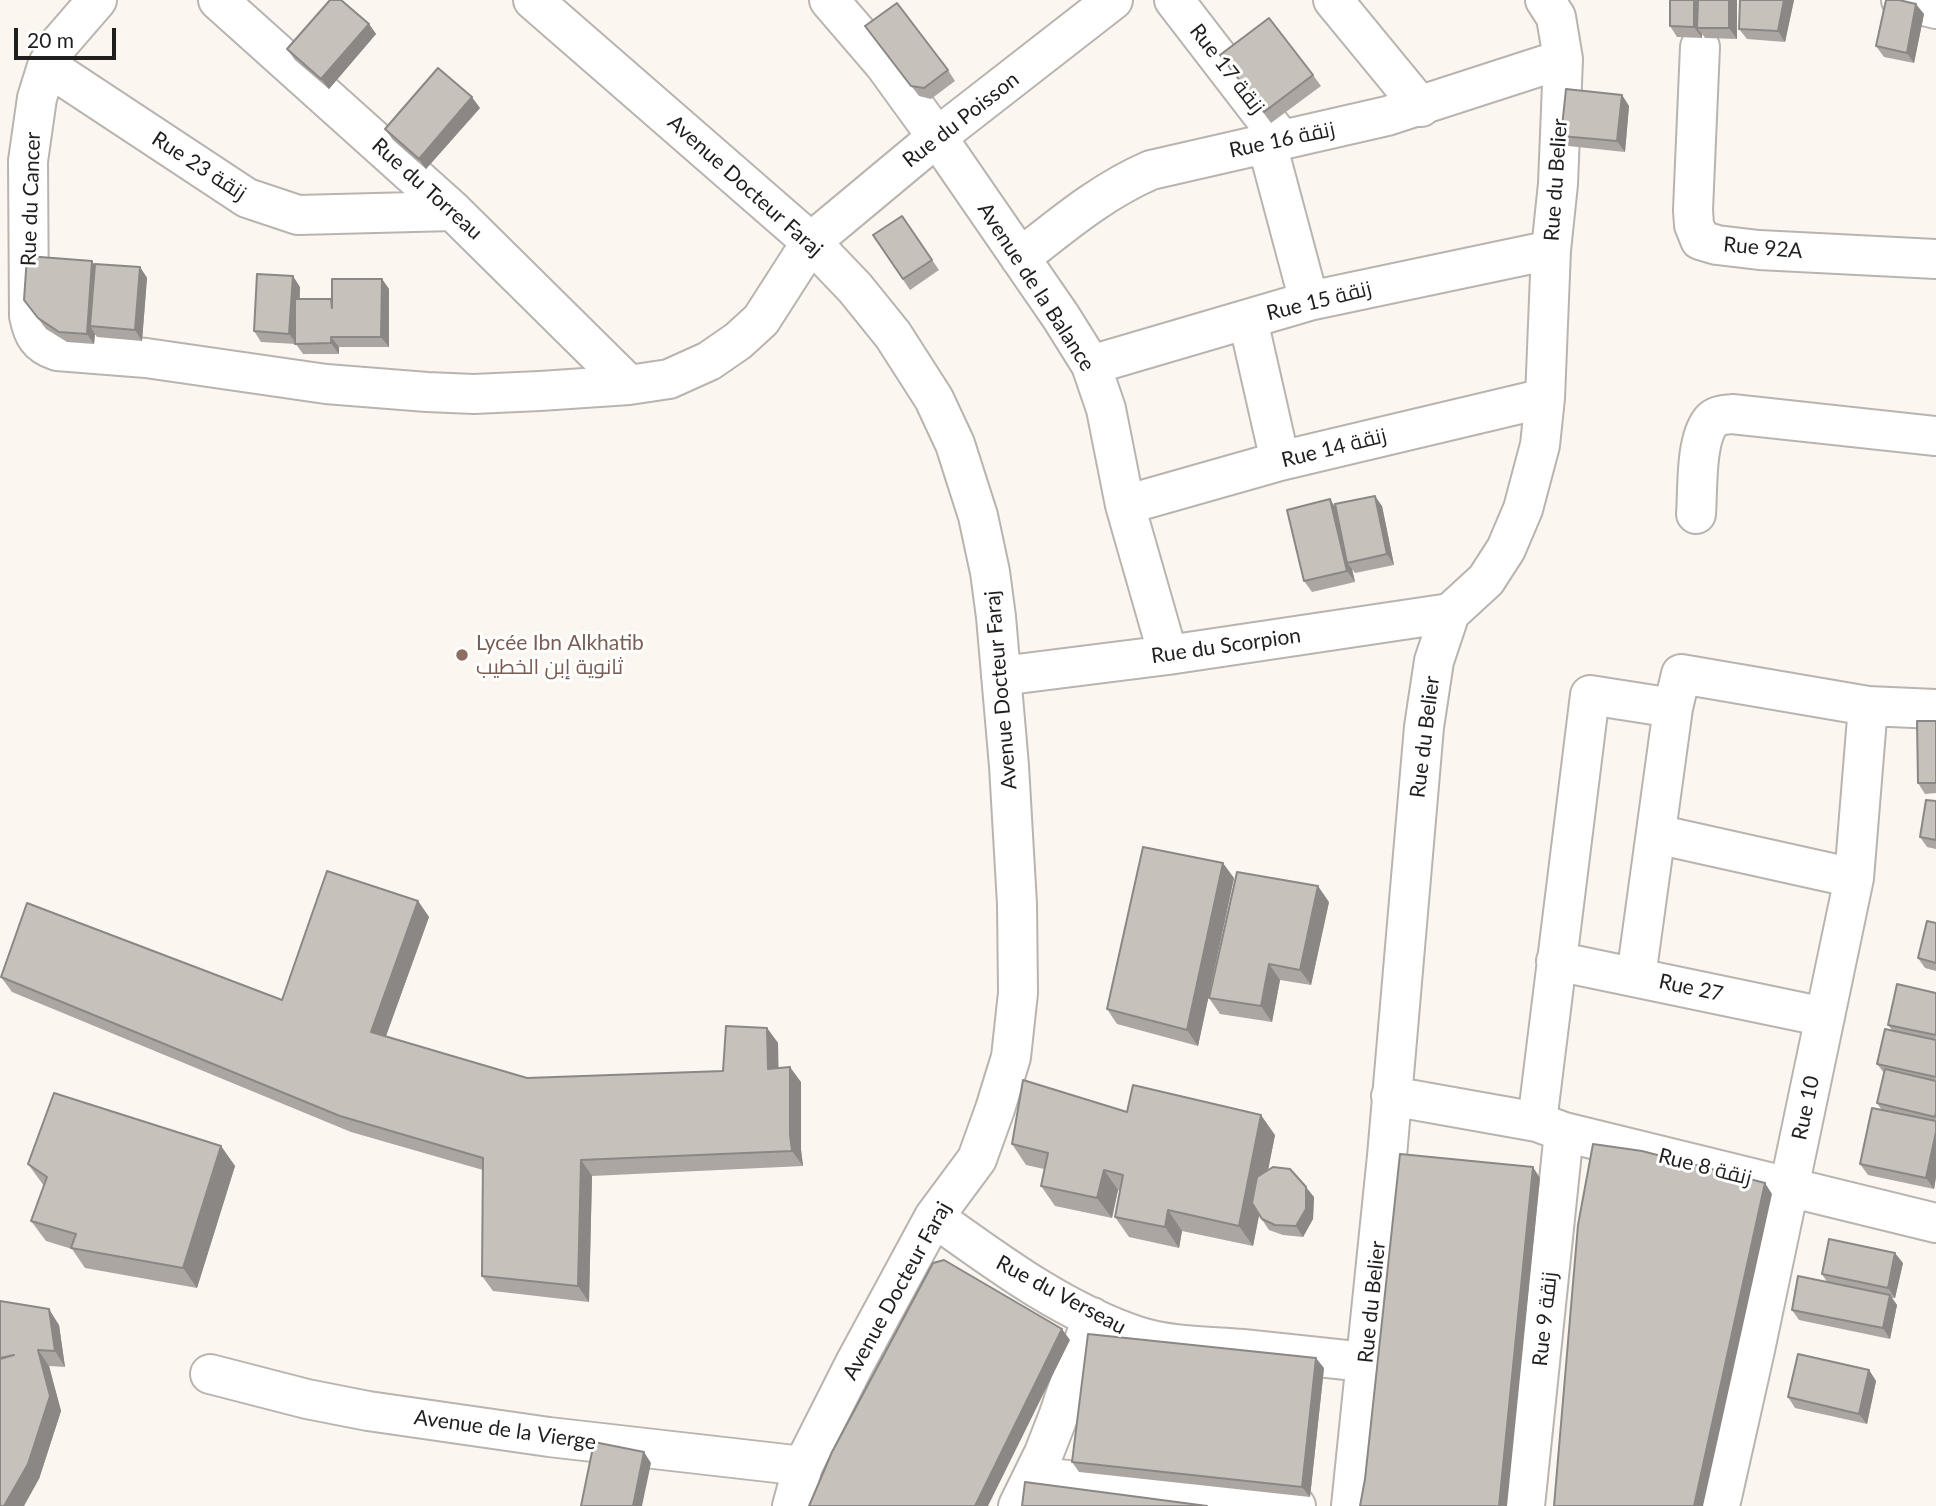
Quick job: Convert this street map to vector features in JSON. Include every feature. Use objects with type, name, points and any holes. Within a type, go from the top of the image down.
[{"type":"street","name":"Rue du Cancer","points":[[68,352],[46,348],[38,342],[29,316],[29,161],[37,98],[47,66],[58,44],[97,0]]},
{"type":"street","name":"Avenue Docteur Faraj","points":[[533,0],[811,242],[855,288],[893,335],[934,399],[955,444],[978,516],[990,572],[1009,766],[1017,904],[1018,993],[1011,1056],[976,1159],[934,1217],[855,1363],[803,1466],[792,1506]]},
{"type":"street","name":"Rue du Poisson","points":[[68,352],[146,358],[326,384],[427,392],[474,394],[629,385],[669,379],[709,361],[738,341],[761,320],[811,242],[937,137],[1113,0]]},
{"type":"street","name":"Rue 17 زنقة","points":[[1174,0],[1274,141],[1309,301]]},
{"type":"street","points":[[1333,0],[1421,107]]},
{"type":"street","name":"Rue du Belier","points":[[1351,1506],[1387,1156],[1424,727],[1434,661],[1450,613],[1486,580],[1506,549],[1535,471],[1540,445],[1545,398],[1551,250],[1558,184],[1563,59],[1556,18],[1545,0]]},
{"type":"street","points":[[1900,0],[1936,9]]},
{"type":"street","name":"Avenue de la Balance","points":[[838,3],[937,137],[1091,365],[1106,409],[1125,505],[1168,655]]},
{"type":"street","name":"Rue du Torreau","points":[[232,5],[453,211],[629,385]]},
{"type":"street","name":"Rue 92A","points":[[1700,47],[1693,210],[1694,225],[1700,240],[1759,250],[1936,259]]},
{"type":"street","name":"Rue 16 زنقة","points":[[1020,258],[1089,204],[1126,181],[1151,170],[1421,107],[1563,59]]},
{"type":"street","name":"Rue 23 زنقة","points":[[47,66],[247,198],[298,215],[453,211]]},
{"type":"street","name":"Rue 15 زنقة","points":[[1091,365],[1309,301],[1551,250]]},
{"type":"street","points":[[1248,320],[1280,461]]},
{"type":"street","name":"Rue 14 زنقة","points":[[1125,505],[1280,461],[1545,398]]},
{"type":"street","points":[[1696,514],[1701,444],[1711,421],[1718,416],[1732,414],[1936,436]]},
{"type":"street","name":"Rue du Scorpion","points":[[1001,676],[1168,655],[1450,613]]},
{"type":"street","points":[[1636,977],[1673,708],[1681,674],[1868,706],[1936,709]]},
{"type":"street","name":"Rue 9 زنقة","points":[[1525,1506],[1559,1174],[1550,1127],[1556,961],[1590,695],[1673,708]]},
{"type":"street","name":"Rue 10","points":[[1720,1506],[1854,878],[1868,706]]},
{"type":"street","points":[[1656,834],[1854,878]]},
{"type":"street","name":"Rue 27","points":[[1556,961],[1825,1017]]},
{"type":"street","name":"Rue 8 زنقة","points":[[1391,1096],[1550,1127],[1936,1223]]},
{"type":"street","points":[[1387,1156],[1427,1160]]},
{"type":"street","points":[[1519,1170],[1559,1174]]},
{"type":"street","name":"Rue du Verseau","points":[[934,1217],[1017,1276],[1092,1317],[1138,1336],[1183,1345],[1365,1362]]},
{"type":"street","points":[[1092,1317],[1058,1418],[1025,1491],[1296,1506]]},
{"type":"street","name":"Avenue de la Vierge","points":[[210,1374],[307,1399],[368,1411],[549,1437],[803,1466]]},
{"type":"building","points":[[330,0],[341,0],[369,24],[321,79],[287,49]]},
{"type":"building","points":[[1670,0],[1694,0],[1694,27],[1670,26]]},
{"type":"building","points":[[1698,0],[1729,0],[1729,28],[1697,28]]},
{"type":"building","points":[[1740,0],[1784,0],[1778,31],[1739,29]]},
{"type":"building","points":[[1886,0],[1916,4],[1907,53],[1876,46]]},
{"type":"building","points":[[897,3],[948,70],[924,88],[911,86],[865,26]]},
{"type":"building","points":[[1269,18],[1313,75],[1264,112],[1220,55]]},
{"type":"building","points":[[438,68],[472,97],[419,159],[385,129]]},
{"type":"building","points":[[1566,89],[1622,95],[1617,141],[1561,136]]},
{"type":"building","points":[[902,216],[932,260],[903,279],[873,235]]},
{"type":"building","points":[[27,256],[92,261],[87,334],[59,332],[38,318],[24,300]]},
{"type":"building","points":[[95,264],[140,267],[135,330],[90,326]]},
{"type":"building","points":[[257,274],[293,276],[289,334],[254,331]]},
{"type":"building","points":[[332,279],[382,279],[381,337],[331,337],[331,343],[295,344],[295,299],[331,299],[332,308]]},
{"type":"building","points":[[1375,496],[1387,554],[1347,563],[1335,504]]},
{"type":"building","points":[[1330,499],[1347,571],[1304,581],[1287,510]]},
{"type":"building","points":[[1917,721],[1936,721],[1936,783],[1918,783]]},
{"type":"building","points":[[1926,800],[1936,801],[1936,840],[1920,837]]},
{"type":"building","points":[[1143,847],[1223,863],[1187,1030],[1107,1009]]},
{"type":"building","points":[[327,871],[418,901],[371,1032],[527,1078],[723,1071],[726,1026],[767,1028],[768,1069],[790,1067],[792,1151],[581,1160],[578,1286],[482,1276],[483,1158],[340,1116],[1,977],[27,903],[282,1000]]},
{"type":"building","points":[[1237,872],[1318,886],[1300,970],[1269,964],[1261,1006],[1209,998]]},
{"type":"building","points":[[1927,921],[1936,923],[1936,963],[1918,958]]},
{"type":"building","points":[[1897,984],[1936,993],[1936,1035],[1888,1025]]},
{"type":"building","points":[[1885,1029],[1936,1040],[1936,1077],[1877,1064]]},
{"type":"building","points":[[1885,1069],[1936,1081],[1935,1117],[1877,1103]]},
{"type":"building","points":[[1023,1080],[1127,1112],[1133,1085],[1261,1115],[1239,1226],[1168,1210],[1165,1227],[1115,1217],[1123,1175],[1104,1170],[1097,1198],[1041,1186],[1048,1153],[1012,1144]]},
{"type":"building","points":[[54,1093],[221,1146],[183,1268],[71,1248],[76,1234],[31,1221],[47,1177],[28,1164]]},
{"type":"building","points":[[1872,1108],[1936,1121],[1926,1178],[1860,1164]]},
{"type":"building","points":[[1593,1144],[1642,1151],[1765,1183],[1694,1506],[1554,1506],[1578,1225]]},
{"type":"building","points":[[1400,1154],[1533,1167],[1499,1506],[1360,1506]]},
{"type":"building","points":[[1273,1167],[1290,1169],[1306,1187],[1306,1209],[1296,1226],[1275,1225],[1262,1219],[1252,1203],[1257,1177]]},
{"type":"building","points":[[1829,1239],[1895,1253],[1888,1288],[1822,1274]]},
{"type":"building","points":[[944,1260],[1062,1329],[975,1506],[809,1506],[832,1452],[933,1263]]},
{"type":"building","points":[[1798,1276],[1890,1295],[1883,1328],[1792,1310]]},
{"type":"building","points":[[0,1301],[49,1309],[55,1351],[38,1350],[50,1396],[28,1464],[4,1506],[0,1506],[0,1359],[14,1355],[0,1358]]},
{"type":"building","points":[[1088,1334],[1316,1358],[1302,1487],[1072,1462]]},
{"type":"building","points":[[1798,1354],[1869,1370],[1859,1414],[1788,1397]]},
{"type":"building","points":[[594,1442],[644,1452],[633,1506],[581,1506]]},
{"type":"building","points":[[1025,1482],[1207,1506],[1022,1506]]},
{"type":"place","name":"Lycée Ibn Alkhatib ثانوية إبن الخطيب","points":[[462,655]]}]
